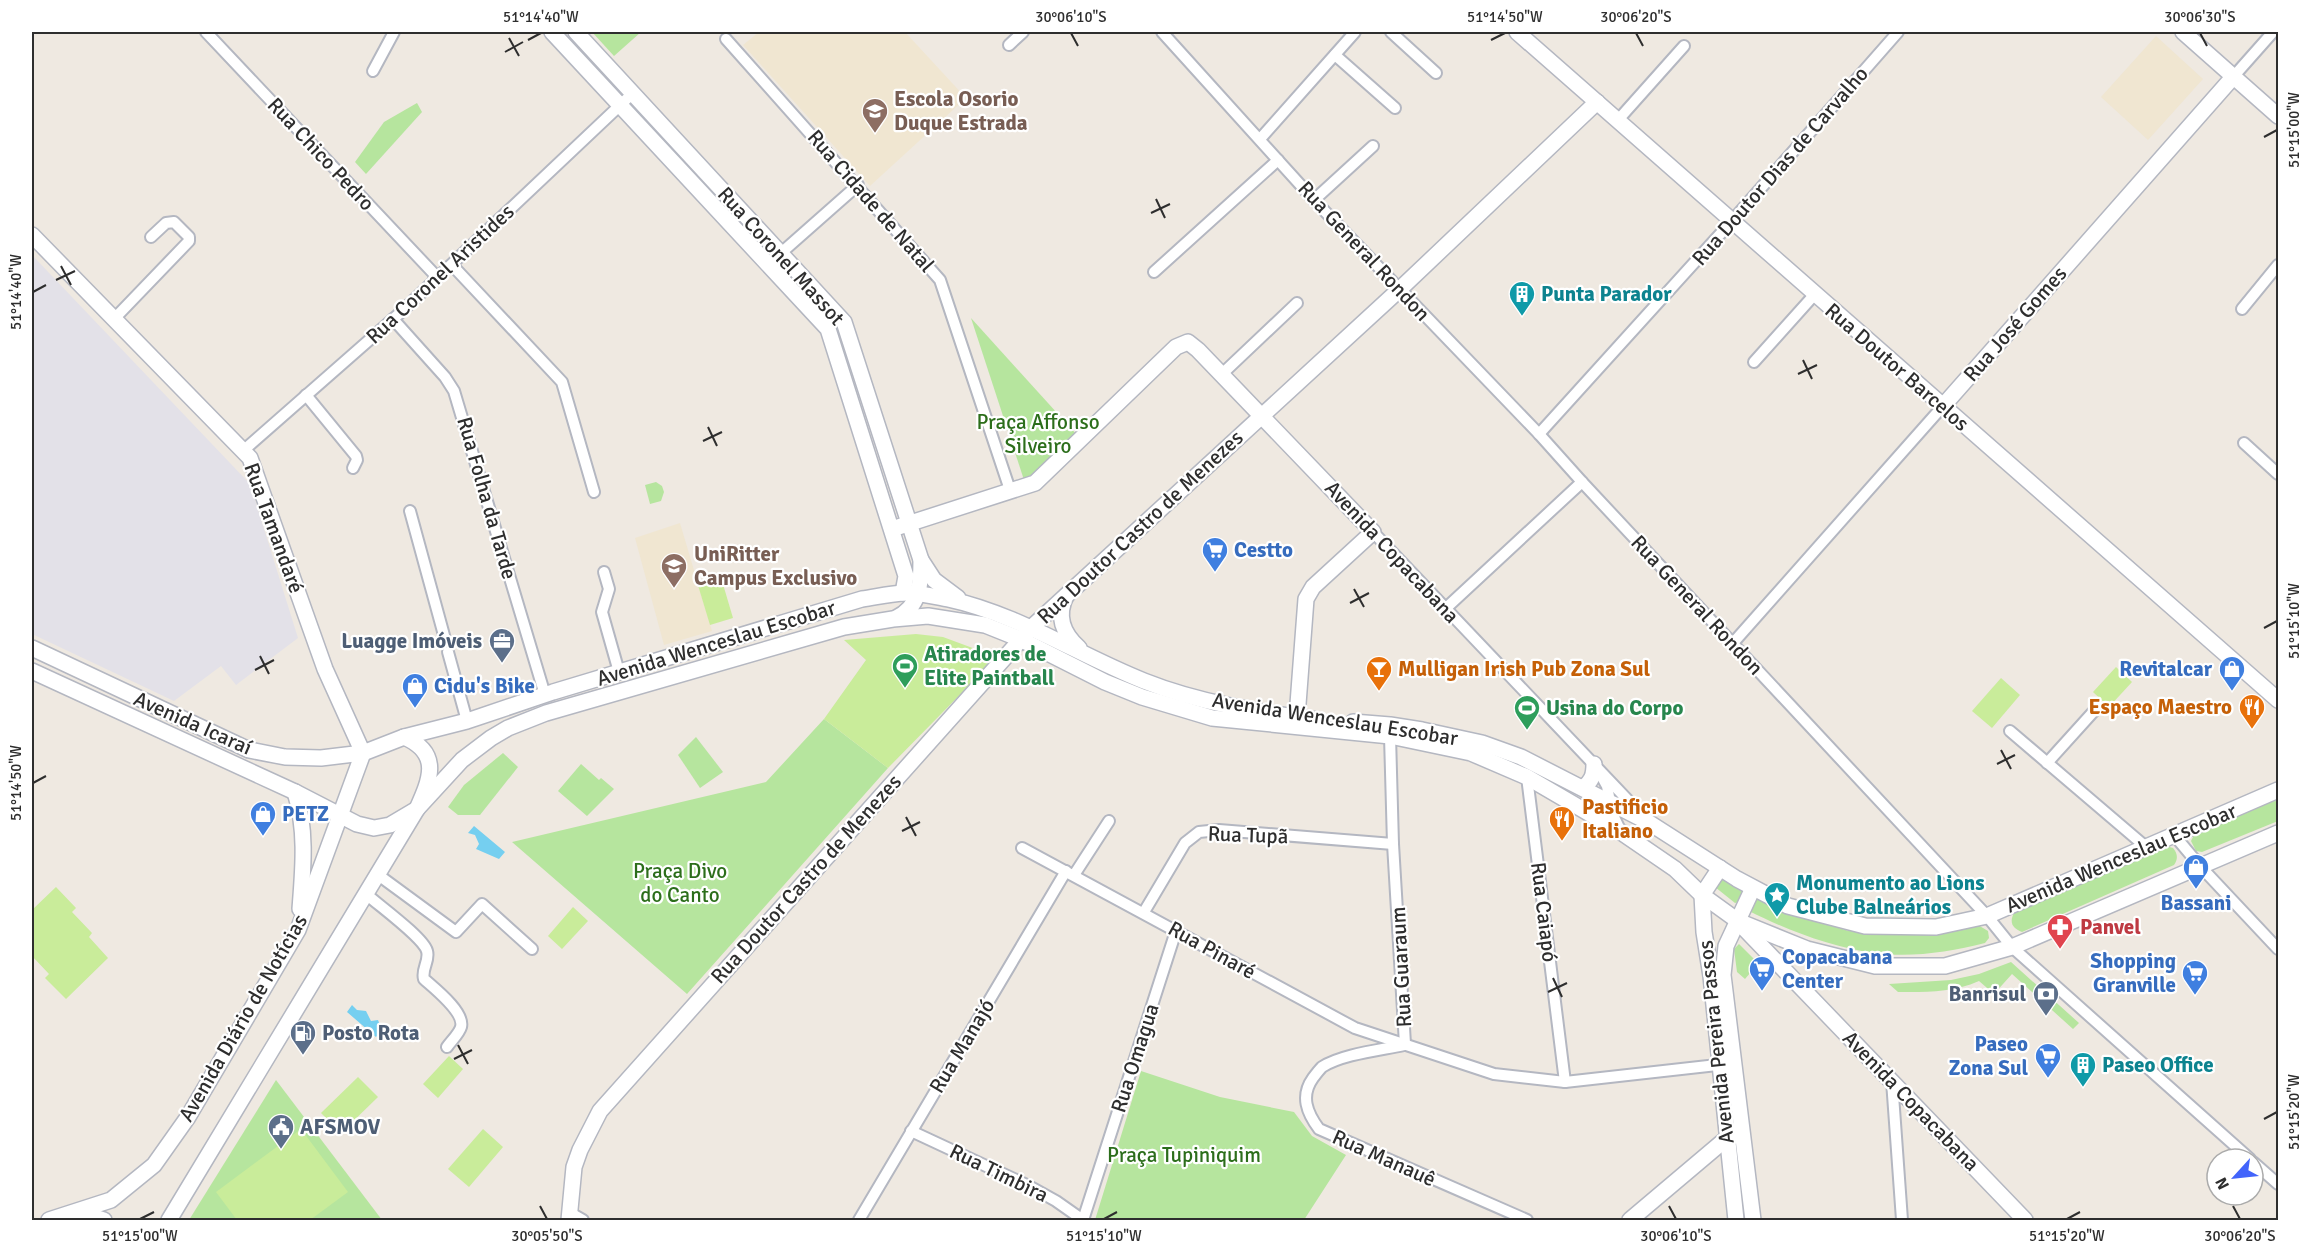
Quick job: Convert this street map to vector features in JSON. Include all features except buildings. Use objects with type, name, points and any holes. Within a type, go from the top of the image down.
[{"type":"main road","name":"Rua Coronel Massot","points":[[552,32],[828,329],[911,593]]},
{"type":"main road","name":"Rua Coronel Massot","points":[[576,32],[844,322],[921,560],[921,580],[911,593]]},
{"type":"main road","points":[[2183,32],[2278,116]]},
{"type":"main road","name":"Rua Doutor Barcelos","points":[[1522,33],[1597,102],[2278,700]]},
{"type":"main road","name":"Rua José Gomes","points":[[1942,406],[2234,76]]},
{"type":"main road","name":"Rua Doutor Castro de Menezes","points":[[569,1216],[574,1167],[600,1111],[1020,639],[1400,289],[1597,102]]},
{"type":"main road","name":"Rua Tamandaré","points":[[32,235],[250,458],[325,669],[363,753]]},
{"type":"main road","name":"Avenida Copacabana","points":[[1010,490],[1035,483],[1176,347],[1188,342],[1262,415],[1373,532]]},
{"type":"main road","points":[[892,529],[1010,490]]},
{"type":"main road","points":[[1272,725],[1297,717],[1306,598],[1313,587],[1373,532]]},
{"type":"main road","points":[[921,560],[934,580],[964,602]]},
{"type":"main road","points":[[893,619],[911,609],[911,593]]},
{"type":"main road","name":"Avenida Wenceslau Escobar","points":[[363,753],[404,737],[467,721],[619,672],[862,599],[911,593],[964,602],[1032,627],[1147,682],[1189,695],[1297,717],[1390,725],[1482,743],[1521,757],[1611,802],[1648,822],[1753,888],[1788,906],[1866,926],[1935,927],[1987,916],[2278,790]]},
{"type":"main road","points":[[1066,596],[1061,605],[1062,624],[1071,641],[1085,654]]},
{"type":"main road","name":"Avenida Wenceslau Escobar","points":[[417,809],[462,760],[491,738],[508,728],[546,713],[844,627],[928,616],[985,625],[1020,639],[1105,682],[1142,697],[1212,718],[1390,736],[1471,753],[1527,777],[1621,832],[1675,869],[1702,895],[1738,921],[1807,949],[1875,966],[1945,966],[2012,947],[2278,833]]},
{"type":"main road","points":[[985,625],[1003,639],[1007,654]]},
{"type":"main road","name":"Avenida Icaraí","points":[[32,648],[249,750],[285,757],[321,758],[363,753]]},
{"type":"main road","name":"Avenida Icaraí","points":[[32,671],[340,814]]},
{"type":"main road","points":[[340,814],[357,824],[374,828],[390,825],[417,809],[429,782],[431,771],[422,748],[414,741],[404,737]]},
{"type":"main road","name":"Avenida Diário de Notícias","points":[[49,1221],[76,1216],[111,1200],[154,1165],[188,1117],[298,930],[363,753]]},
{"type":"main road","points":[[1583,788],[1594,774],[1594,764]]},
{"type":"main road","points":[[295,792],[301,810],[303,831],[298,930]]},
{"type":"main road","name":"Avenida Diário de Notícias","points":[[169,1221],[417,809]]},
{"type":"main road","points":[[1702,895],[1720,868]]},
{"type":"main road","name":"Avenida Pereira Passos","points":[[1717,976],[1726,946],[1753,888]]},
{"type":"main road","name":"Avenida Pereira Passos","points":[[1702,895],[1704,932],[1717,976],[1727,1064],[1741,1128],[1753,1221]]},
{"type":"main road","name":"Avenida Copacabana","points":[[1738,921],[2025,1221]]},
{"type":"main road","points":[[1797,981],[1793,967],[1807,949]]},
{"type":"main road","name":"Avenida Pereira Passos","points":[[1727,1064],[1727,1137],[1736,1221]]},
{"type":"main road","points":[[1630,1221],[1727,1137],[1741,1128]]},
{"type":"main road","points":[[76,1216],[104,1221]]},
{"type":"street","name":"Rua Chico Pedro","points":[[206,32],[437,277]]},
{"type":"street","points":[[373,71],[394,32]]},
{"type":"street","points":[[1009,45],[1023,32]]},
{"type":"street","name":"Rua General Rondon","points":[[1162,32],[1314,200],[1539,434],[1987,916],[2012,947],[2237,1147]]},
{"type":"street","points":[[1260,139],[1355,32]]},
{"type":"street","points":[[1391,32],[1436,73]]},
{"type":"street","name":"Rua Doutor Dias de Carvalho","points":[[1539,434],[1732,221],[1898,32]]},
{"type":"street","name":"Rua José Gomes","points":[[2234,76],[2273,32]]},
{"type":"street","name":"Rua Cidade de Natal","points":[[726,39],[858,184],[940,279],[1010,490]]},
{"type":"street","points":[[1618,120],[1684,46]]},
{"type":"street","points":[[1335,55],[1395,108]]},
{"type":"street","name":"Rua Coronel Aristides","points":[[244,450],[452,265],[633,93]]},
{"type":"street","points":[[1314,200],[1373,146]]},
{"type":"street","points":[[1154,272],[1278,160]]},
{"type":"street","points":[[781,253],[858,184]]},
{"type":"street","points":[[114,318],[189,242],[189,237],[174,222],[166,223],[151,237]]},
{"type":"street","points":[[452,265],[562,382],[594,492]]},
{"type":"street","points":[[2242,309],[2278,265]]},
{"type":"street","points":[[1754,362],[1815,294]]},
{"type":"street","points":[[1222,374],[1298,303]]},
{"type":"street","name":"Rua Folha da Tarde","points":[[393,319],[445,377],[454,391],[545,695]]},
{"type":"street","points":[[306,395],[356,456],[353,468]]},
{"type":"street","name":"Rua José Gomes","points":[[1733,643],[1942,406]]},
{"type":"street","points":[[2244,443],[2278,474]]},
{"type":"street","points":[[1445,609],[1582,482]]},
{"type":"street","points":[[410,511],[445,639]]},
{"type":"street","name":"Avenida Copacabana","points":[[1373,532],[1648,822]]},
{"type":"street","points":[[604,572],[609,589],[602,612],[619,672]]},
{"type":"street","points":[[448,652],[467,721]]},
{"type":"street","points":[[2047,763],[2094,711]]},
{"type":"street","points":[[2010,731],[2146,847]]},
{"type":"street","name":"Rua Guaraum","points":[[1390,736],[1393,844],[1406,1044],[1494,1074],[1565,1082],[1727,1064]]},
{"type":"street","name":"Avenida Copacabana","points":[[1594,764],[1607,786],[1612,813],[1621,832]]},
{"type":"street","name":"Rua Caiapó","points":[[1527,777],[1565,1082]]},
{"type":"street","name":"Rua Manajó","points":[[859,1221],[911,1131],[1070,873],[1109,821]]},
{"type":"street","name":"Rua Tupã","points":[[1144,912],[1185,843],[1199,832],[1219,830],[1393,844]]},
{"type":"street","points":[[2174,835],[2278,949]]},
{"type":"street","name":"Rua Pinaré","points":[[1022,848],[1355,1028],[1406,1044]]},
{"type":"street","points":[[377,874],[456,932],[482,904],[532,949]]},
{"type":"street","points":[[365,893],[425,945],[428,960],[423,973],[424,978],[459,1013],[461,1020],[461,1028],[447,1047]]},
{"type":"street","name":"Rua Omagua","points":[[1083,1220],[1176,931]]},
{"type":"street","name":"Rua Manauê","points":[[1406,1044],[1339,1060],[1321,1068],[1309,1084],[1305,1099],[1308,1115],[1318,1129],[1527,1221]]},
{"type":"street","points":[[1892,1081],[1902,1221]]},
{"type":"street","name":"Rua Timbira","points":[[911,1131],[1029,1186],[1083,1220]]},
{"type":"street","name":"Rua General Rondon","points":[[2265,1172],[2278,1184]]},
{"type":"street","points":[[569,1216],[583,1221]]},
{"type":"shaded area","name":"Escola Osorio Duque Estrada","points":[[759,32],[905,32],[966,98],[870,186],[743,45]]},
{"type":"shaded area","points":[[2156,36],[2203,79],[2148,140],[2101,97]]},
{"type":"shaded area","points":[[32,255],[250,484],[298,638],[236,685],[221,666],[174,701],[32,634]]},
{"type":"shaded area","name":"UniRitter Campus Exclusivo","points":[[680,523],[712,631],[664,645],[635,538]]},
{"type":"green space","points":[[592,32],[641,32],[614,56]]},
{"type":"green space","points":[[417,103],[422,112],[366,174],[355,162],[384,122]]},
{"type":"green space","name":"Praça Affonso Silveiro","points":[[971,318],[1077,435],[1041,470],[1024,480]]},
{"type":"green space","points":[[656,482],[662,486],[664,492],[661,501],[650,504],[645,485]]},
{"type":"green space","points":[[720,574],[733,618],[710,625],[697,582]]},
{"type":"green space","name":"Atiradores de Elite Paintball","points":[[916,634],[943,637],[997,657],[888,768],[824,719],[866,660],[844,640]]},
{"type":"green space","points":[[2116,667],[2132,682],[2109,707],[2093,692]]},
{"type":"green space","points":[[2001,678],[2020,695],[1992,728],[1972,711]]},
{"type":"green space","name":"Praça Divo do Canto","points":[[824,719],[888,768],[687,994],[512,842],[766,782]]},
{"type":"green space","points":[[696,737],[723,772],[700,788],[678,755]]},
{"type":"green space","points":[[503,753],[518,767],[480,815],[458,815],[448,807],[464,785]]},
{"type":"green space","points":[[581,764],[599,780],[601,778],[614,789],[587,816],[558,791]]},
{"type":"green space","points":[[2276,801],[2278,821],[2202,852],[2196,851],[2191,841],[2194,835],[2266,802]]},
{"type":"green space","points":[[2166,846],[2173,848],[2176,852],[2177,859],[2174,865],[2022,932],[2013,926],[2012,918],[2015,911]]},
{"type":"green space","points":[[1721,879],[1742,890],[1743,894],[1739,902],[1735,903],[1715,887]]},
{"type":"green space","points":[[56,887],[76,908],[72,912],[92,933],[89,937],[108,958],[66,999],[45,978],[49,974],[32,956],[32,910]]},
{"type":"green space","points":[[1755,898],[1784,912],[1849,931],[1914,934],[1978,925],[1988,931],[1989,938],[1985,943],[1930,953],[1902,955],[1859,951],[1810,937],[1749,911]]},
{"type":"green space","points":[[573,907],[588,921],[562,949],[548,936]]},
{"type":"green space","points":[[1739,944],[1762,967],[1761,975],[1751,972],[1745,979],[1737,972],[1734,949]]},
{"type":"green space","points":[[2011,962],[2079,1023],[2073,1029],[2012,974],[1994,994],[1979,981],[1959,988],[1929,992],[1898,992],[1889,984],[1951,980],[1979,974]]},
{"type":"green space","points":[[449,1056],[463,1069],[438,1098],[423,1084]]},
{"type":"green space","name":"Praça Tupiniquim","points":[[1141,1071],[1220,1097],[1294,1112],[1312,1136],[1346,1155],[1304,1220],[1095,1220]]},
{"type":"green space","points":[[358,1077],[378,1097],[341,1133],[321,1113]]},
{"type":"green space","name":"AFSMOV","points":[[276,1080],[382,1220],[189,1220]]},
{"type":"green space","points":[[301,1129],[348,1192],[310,1220],[237,1220],[216,1192]]},
{"type":"green space","points":[[483,1129],[503,1147],[469,1187],[448,1169]]},
{"type":"water","points":[[474,826],[505,852],[499,859],[476,849],[479,844],[475,835],[468,833]]},
{"type":"water","points":[[352,1005],[357,1010],[366,1011],[371,1021],[378,1020],[382,1030],[376,1037],[347,1012]]},
{"type":"place","name":"Escola Osorio Duque Estrada","points":[[875,134]]},
{"type":"place","name":"Punta Parador","points":[[1522,317]]},
{"type":"place","name":"Cestto","points":[[1215,573]]},
{"type":"place","name":"UniRitter Campus Exclusivo","points":[[674,589]]},
{"type":"place","name":"Luagge Imóveis","points":[[502,664]]},
{"type":"place","name":"Atiradores de Elite Paintball","points":[[905,689]]},
{"type":"place","name":"Mulligan Irish Pub Zona Sul","points":[[1379,692]]},
{"type":"place","name":"Revitalcar","points":[[2232,692]]},
{"type":"place","name":"Cidu's Bike","points":[[415,709]]},
{"type":"place","name":"Espaço Maestro","points":[[2252,730]]},
{"type":"place","name":"Usina do Corpo","points":[[1527,731]]},
{"type":"place","name":"PETZ","points":[[263,837]]},
{"type":"place","name":"Pastificio Italiano","points":[[1562,842]]},
{"type":"place","name":"Bassani","points":[[2196,890]]},
{"type":"place","name":"Monumento ao Lions Clube Balneários","points":[[1777,918]]},
{"type":"place","name":"Panvel","points":[[2060,950]]},
{"type":"place","name":"Copacabana Center","points":[[1762,992]]},
{"type":"place","name":"Shopping Granville","points":[[2195,996]]},
{"type":"place","name":"Banrisul","points":[[2046,1017]]},
{"type":"place","name":"Posto Rota","points":[[303,1056]]},
{"type":"place","name":"Paseo Zona Sul","points":[[2048,1079]]},
{"type":"place","name":"Paseo Office","points":[[2083,1088]]},
{"type":"place","name":"AFSMOV","points":[[281,1150]]}]
